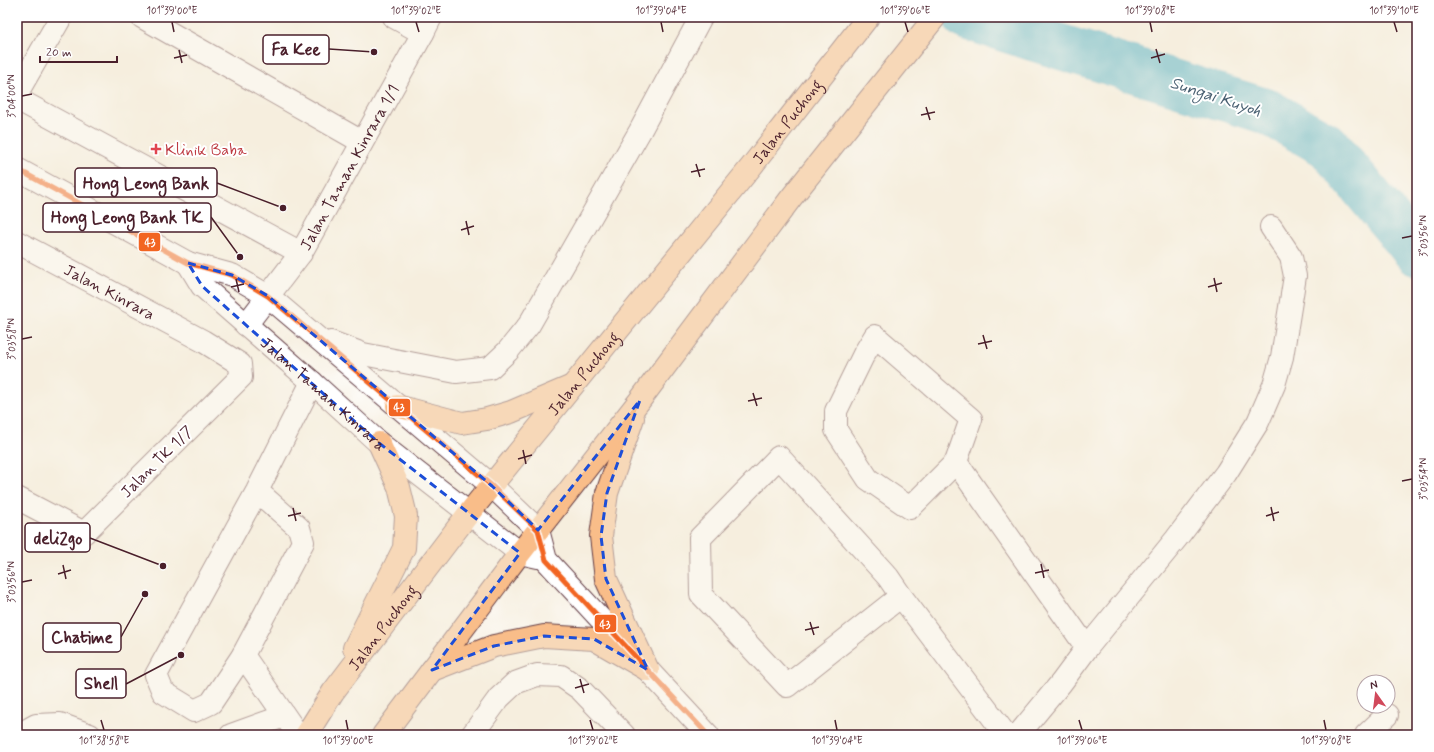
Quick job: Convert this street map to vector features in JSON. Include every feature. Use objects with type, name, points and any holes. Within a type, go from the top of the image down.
[{"type":"main road","name":"Jalan Puchong","points":[[306,735],[333,692],[469,513],[751,167],[868,17]]},
{"type":"main road","points":[[383,735],[520,553],[640,400],[791,198],[934,17]]},
{"type":"main road","points":[[398,406],[462,422],[468,422],[487,419],[511,412],[575,384]]},
{"type":"main road","points":[[640,400],[607,493],[601,536],[606,579],[648,670]]},
{"type":"main road","points":[[333,692],[404,548],[406,516],[399,487],[379,443]]},
{"type":"main road","points":[[432,670],[494,646],[544,636],[594,639],[648,670]]},
{"type":"street","points":[[17,93],[61,17]]},
{"type":"street","points":[[142,17],[362,142]]},
{"type":"street","points":[[394,17],[427,25]]},
{"type":"street","points":[[313,334],[363,354],[416,366],[456,372],[490,368],[508,351],[529,325],[640,131],[701,17]]},
{"type":"street","name":"Jalan Taman Kinrara 1/1","points":[[246,325],[301,253],[427,25]]},
{"type":"street","points":[[17,99],[301,253]]},
{"type":"street","name":"Jalan Taman Kinrara","points":[[17,169],[188,263],[232,275],[268,296],[492,486],[538,530]]},
{"type":"street","points":[[1018,735],[1176,539],[1226,473],[1258,422],[1274,385],[1282,357],[1295,276],[1291,257],[1271,227]]},
{"type":"street","name":"Jalan Kinrara","points":[[17,242],[203,341]]},
{"type":"street","name":"Jalan Taman Kinrara","points":[[188,263],[202,286],[379,443],[520,553]]},
{"type":"street","points":[[875,336],[971,419],[956,462],[910,508],[868,479],[836,430],[836,411],[864,354],[875,336]]},
{"type":"street","name":"Jalan TK 1/7","points":[[17,498],[84,533],[241,377],[240,364],[203,341]]},
{"type":"street","points":[[257,491],[299,528],[303,542],[243,655],[211,703],[194,711],[163,692],[156,675],[257,491],[312,382]]},
{"type":"street","points":[[901,596],[787,686],[701,594],[700,538],[779,457],[888,577],[1006,735]]},
{"type":"street","points":[[956,462],[1087,648]]},
{"type":"street","points":[[538,530],[546,560],[708,735]]},
{"type":"street","points":[[520,553],[546,560]]},
{"type":"street","points":[[243,655],[298,735]]},
{"type":"street","points":[[472,735],[499,698],[515,683],[537,675],[561,676],[580,689],[624,735]]},
{"type":"street","points":[[1366,735],[1387,715]]},
{"type":"street","points":[[231,735],[284,716]]},
{"type":"street","points":[[18,735],[36,725],[60,724],[90,735]]},
{"type":"highlighted area","points":[[188,263],[232,275],[268,296],[492,486],[538,530],[640,400],[607,493],[601,536],[606,579],[648,670],[594,639],[544,636],[494,646],[432,670],[520,553],[379,443],[202,286]]},
{"type":"waterway","name":"Sungai Kuyoh","points":[[966,17],[1268,112],[1328,146],[1417,253]]},
{"type":"transit line","name":"43","points":[[17,169],[188,263],[232,275],[268,296],[492,486],[538,530],[546,560],[708,735]]},
{"type":"place","name":"Fa Kee","points":[[374,52]]},
{"type":"place","name":"Klinik Baba","points":[[156,149]]},
{"type":"place","name":"Hong Leong Bank","points":[[283,208]]},
{"type":"place","name":"Hong Leong Bank TK","points":[[240,257]]},
{"type":"place","name":"deli2go","points":[[163,566]]},
{"type":"place","name":"Chatime","points":[[145,594]]},
{"type":"place","name":"Shell","points":[[181,655]]}]
